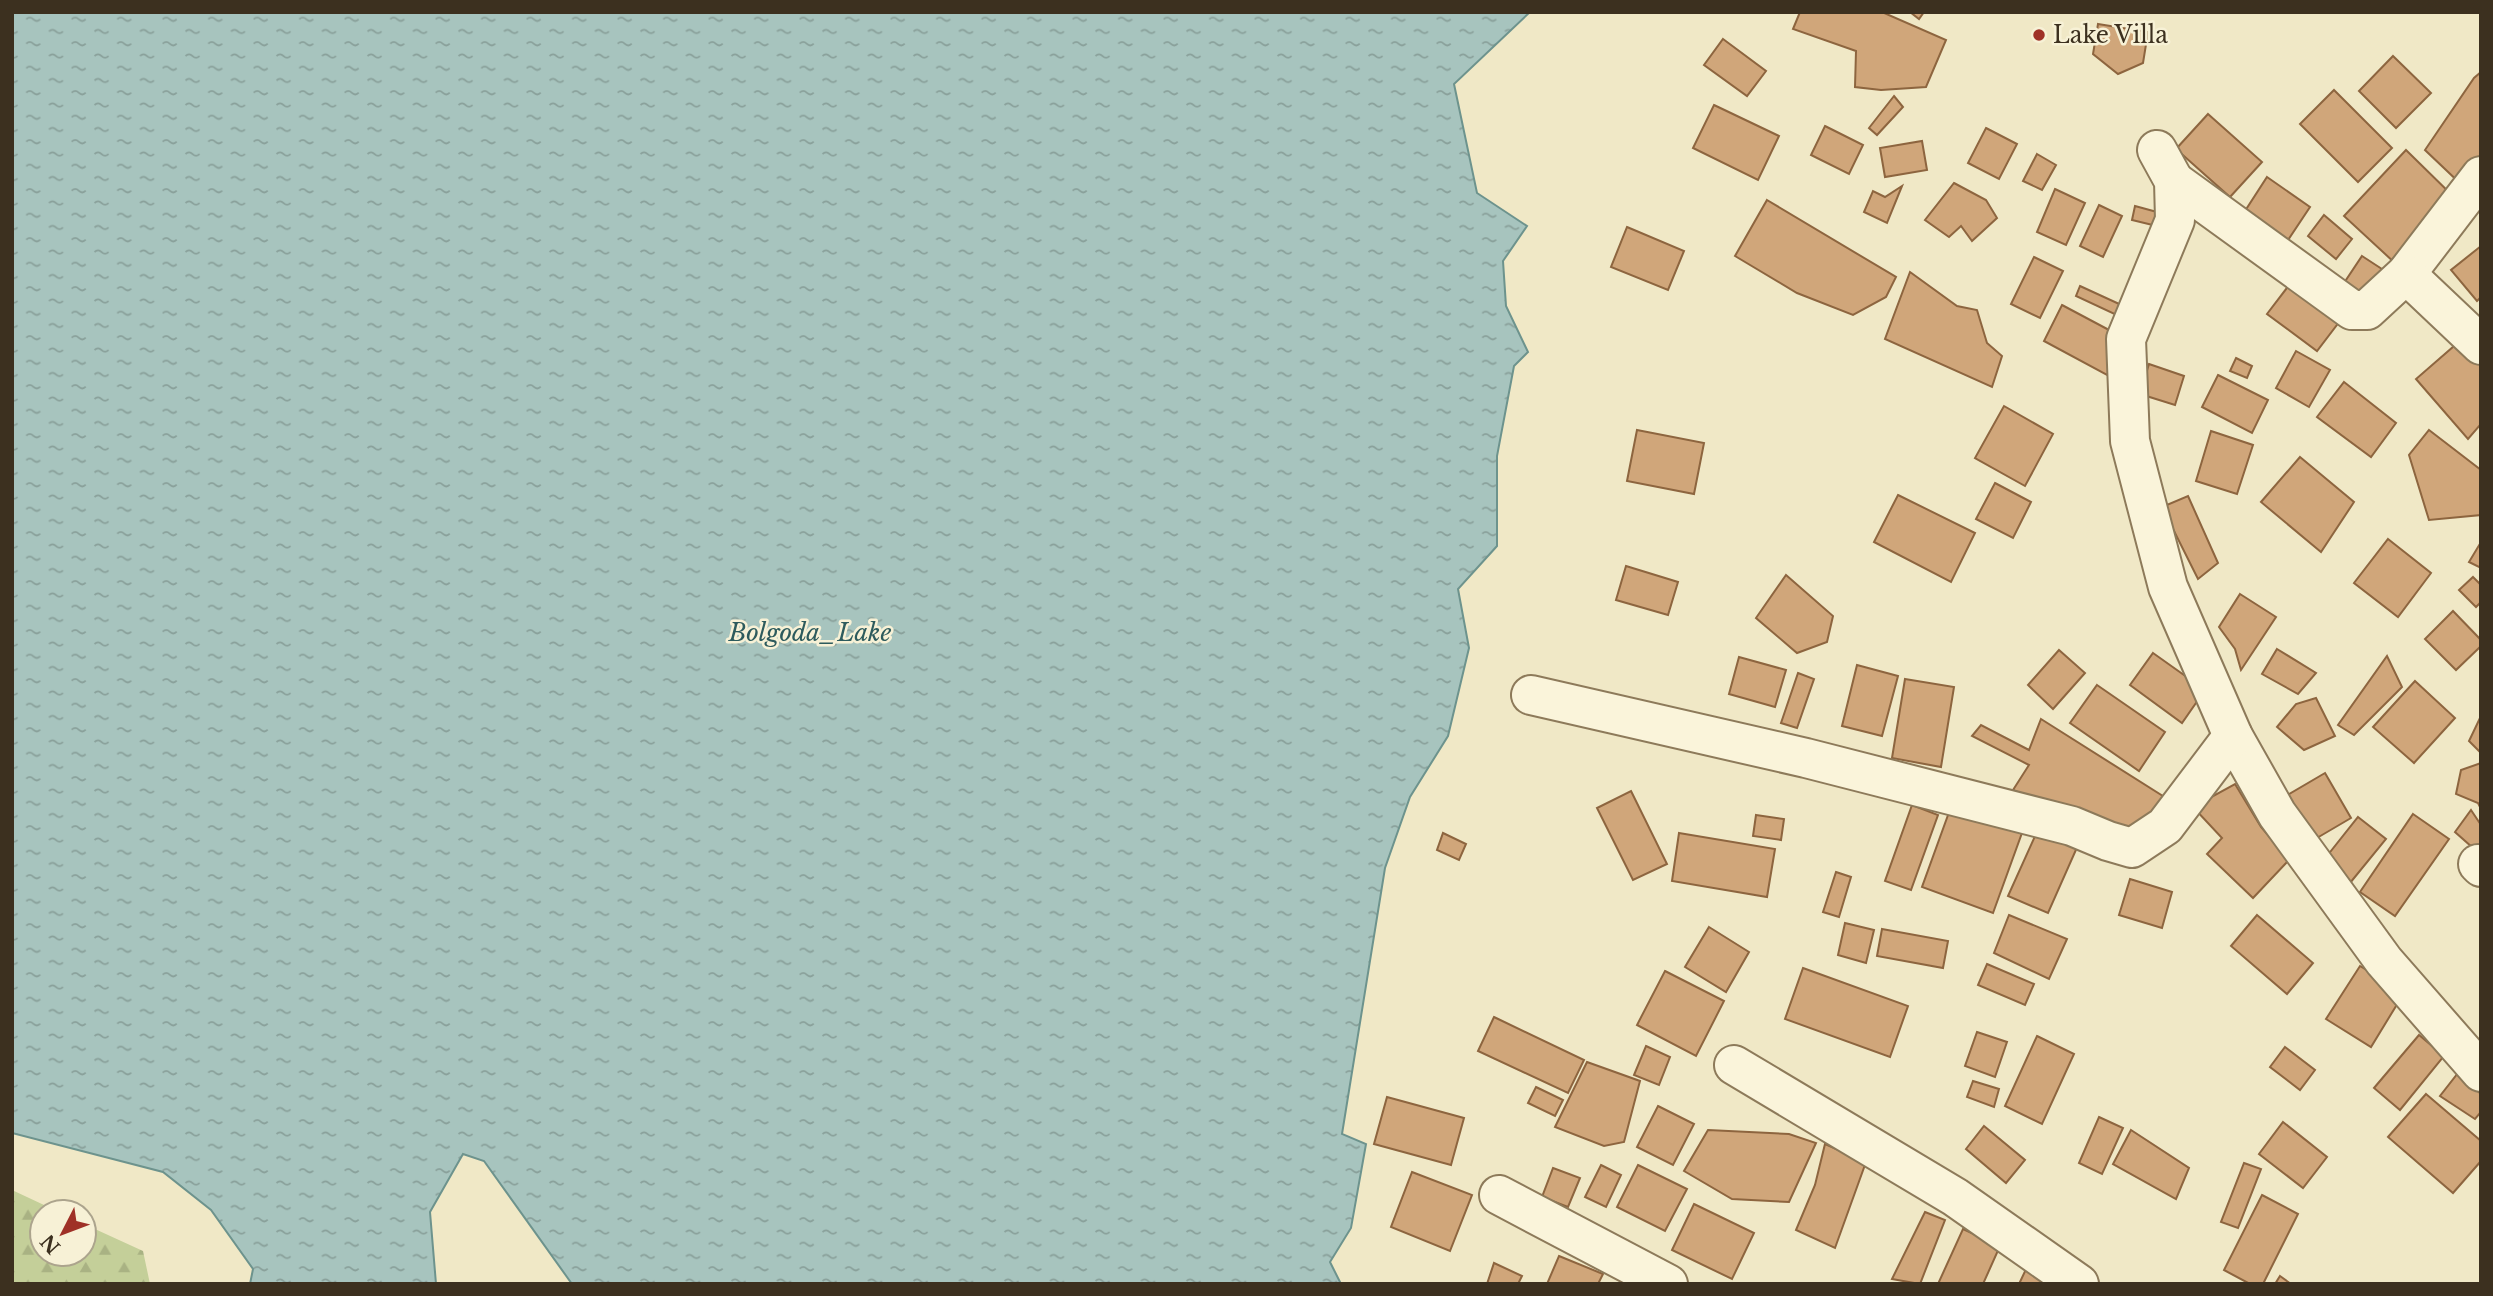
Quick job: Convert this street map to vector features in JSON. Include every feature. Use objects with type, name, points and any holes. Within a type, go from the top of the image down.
[{"type":"street","points":[[2481,176],[2406,274],[2367,310],[2352,310],[2166,165],[2175,220],[2126,339],[2130,441],[2168,587],[2233,736],[2277,814],[2384,961],[2481,1072]]},
{"type":"street","points":[[2406,274],[2481,345]]},
{"type":"street","points":[[1531,695],[1819,761],[2072,826],[2132,848],[2165,826],[2233,736]]},
{"type":"street","points":[[1734,1065],[1955,1197],[2079,1284]]},
{"type":"street","points":[[1499,1195],[1668,1284]]},
{"type":"green space","points":[[12,1190],[29,1198],[28,1268],[98,1268],[98,1230],[143,1251],[150,1284],[12,1284]]},
{"type":"water","name":"Bolgoda_Lake","points":[[12,12],[1530,12],[1454,84],[1477,193],[1527,226],[1503,261],[1506,306],[1528,352],[1514,366],[1497,456],[1497,546],[1458,589],[1469,648],[1448,736],[1410,797],[1385,868],[1342,1134],[1366,1144],[1351,1228],[1330,1262],[1341,1284],[572,1284],[484,1161],[463,1154],[430,1212],[436,1284],[250,1284],[253,1269],[211,1210],[163,1172],[12,1133]]},
{"type":"building","points":[[1800,12],[1882,12],[1946,40],[1926,87],[1881,90],[1855,87],[1856,51],[1793,29]]},
{"type":"building","points":[[1910,12],[1924,12],[1919,19]]},
{"type":"building","points":[[2098,24],[2148,32],[2143,63],[2118,74],[2093,54]]},
{"type":"building","points":[[1723,39],[1766,71],[1747,96],[1704,65]]},
{"type":"building","points":[[2393,56],[2431,93],[2396,128],[2359,91]]},
{"type":"building","points":[[2481,72],[2481,171],[2465,188],[2425,150],[2474,78]]},
{"type":"building","points":[[2334,90],[2392,148],[2358,182],[2300,124]]},
{"type":"building","points":[[1894,96],[1903,107],[1877,135],[1869,128]]},
{"type":"building","points":[[1714,105],[1779,136],[1758,180],[1693,148]]},
{"type":"building","points":[[2208,114],[2262,162],[2230,197],[2176,149]]},
{"type":"building","points":[[1825,126],[1863,145],[1849,174],[1811,155]]},
{"type":"building","points":[[1986,128],[2017,144],[1999,179],[1968,163]]},
{"type":"building","points":[[1922,141],[1927,170],[1885,177],[1880,148]]},
{"type":"building","points":[[2406,150],[2458,201],[2396,264],[2344,216]]},
{"type":"building","points":[[2037,154],[2056,165],[2042,190],[2023,181]]},
{"type":"building","points":[[2267,177],[2310,207],[2288,240],[2245,211]]},
{"type":"building","points":[[1954,183],[1986,200],[1997,218],[1972,241],[1961,226],[1949,237],[1925,220]]},
{"type":"building","points":[[1902,186],[1887,223],[1864,212],[1873,191],[1885,197]]},
{"type":"building","points":[[2055,189],[2085,203],[2066,245],[2037,232]]},
{"type":"building","points":[[1767,200],[1896,277],[1886,297],[1853,315],[1797,293],[1735,256]]},
{"type":"building","points":[[2099,205],[2122,216],[2103,257],[2080,246]]},
{"type":"building","points":[[2135,206],[2168,215],[2165,228],[2132,220]]},
{"type":"building","points":[[2324,215],[2352,239],[2336,259],[2308,236]]},
{"type":"building","points":[[1627,227],[1684,251],[1668,290],[1611,267]]},
{"type":"building","points":[[2481,246],[2481,297],[2477,301],[2451,270]]},
{"type":"building","points":[[2362,256],[2388,273],[2368,303],[2342,286]]},
{"type":"building","points":[[2034,257],[2063,271],[2040,318],[2011,304]]},
{"type":"building","points":[[1910,272],[1957,306],[1977,310],[1987,343],[2002,356],[1992,387],[1885,339]]},
{"type":"building","points":[[2296,276],[2346,313],[2317,351],[2267,314]]},
{"type":"building","points":[[2080,286],[2128,308],[2123,318],[2076,296]]},
{"type":"building","points":[[2062,305],[2126,339],[2107,375],[2044,341]]},
{"type":"building","points":[[2461,340],[2481,362],[2481,424],[2468,439],[2416,379]]},
{"type":"building","points":[[2296,351],[2330,370],[2309,407],[2276,388]]},
{"type":"building","points":[[2236,358],[2252,366],[2247,378],[2230,371]]},
{"type":"building","points":[[2149,364],[2184,376],[2175,405],[2140,394]]},
{"type":"building","points":[[2218,375],[2268,400],[2252,433],[2202,407]]},
{"type":"building","points":[[2344,382],[2396,423],[2371,457],[2317,417]]},
{"type":"building","points":[[2004,406],[2053,434],[2025,486],[1975,458]]},
{"type":"building","points":[[1637,430],[1704,443],[1694,494],[1627,481]]},
{"type":"building","points":[[2429,430],[2481,470],[2481,515],[2429,520],[2409,455]]},
{"type":"building","points":[[2211,431],[2253,445],[2237,494],[2196,481]]},
{"type":"building","points":[[2300,457],[2354,502],[2321,552],[2261,502]]},
{"type":"building","points":[[1995,483],[2031,502],[2013,538],[1976,519]]},
{"type":"building","points":[[1898,495],[1975,533],[1951,582],[1874,542]]},
{"type":"building","points":[[2188,496],[2218,563],[2198,579],[2162,507]]},
{"type":"building","points":[[2388,539],[2431,573],[2398,617],[2354,583]]},
{"type":"building","points":[[2481,542],[2481,568],[2469,562]]},
{"type":"building","points":[[1626,566],[1678,582],[1668,615],[1616,600]]},
{"type":"building","points":[[1786,575],[1833,616],[1827,642],[1797,653],[1756,618]]},
{"type":"building","points":[[2473,577],[2481,585],[2481,602],[2476,607],[2459,590]]},
{"type":"building","points":[[2240,594],[2276,617],[2241,670],[2235,649],[2219,627]]},
{"type":"building","points":[[2453,611],[2481,640],[2481,646],[2456,670],[2425,639]]},
{"type":"building","points":[[2277,649],[2316,673],[2298,694],[2262,674]]},
{"type":"building","points":[[2059,650],[2085,673],[2053,709],[2028,685]]},
{"type":"building","points":[[2153,653],[2205,690],[2182,723],[2130,685]]},
{"type":"building","points":[[2387,656],[2402,687],[2354,735],[2338,725]]},
{"type":"building","points":[[1739,657],[1786,670],[1775,707],[1729,694]]},
{"type":"building","points":[[1857,665],[1898,676],[1882,736],[1842,726]]},
{"type":"building","points":[[1798,673],[1814,679],[1797,728],[1781,723]]},
{"type":"building","points":[[1905,679],[1954,687],[1941,767],[1892,758]]},
{"type":"building","points":[[2415,681],[2455,718],[2414,763],[2373,727]]},
{"type":"building","points":[[2097,685],[2165,732],[2139,771],[2070,723]]},
{"type":"building","points":[[2316,698],[2335,736],[2304,750],[2277,727],[2296,704]]},
{"type":"building","points":[[2041,719],[2166,798],[2133,842],[2013,790],[2029,765],[1972,736],[1981,725],[2029,750]]},
{"type":"building","points":[[2481,719],[2481,753],[2469,741]]},
{"type":"building","points":[[2481,763],[2481,809],[2478,803],[2456,794],[2461,770]]},
{"type":"building","points":[[2325,773],[2351,818],[2305,845],[2279,800]]},
{"type":"building","points":[[2235,784],[2261,827],[2289,860],[2253,898],[2207,854],[2222,838],[2193,807]]},
{"type":"building","points":[[1631,791],[1667,864],[1633,880],[1597,808]]},
{"type":"building","points":[[1956,793],[2027,819],[1993,913],[1922,887]]},
{"type":"building","points":[[1912,805],[1938,815],[1911,890],[1885,881]]},
{"type":"building","points":[[2471,810],[2481,825],[2481,855],[2455,832]]},
{"type":"building","points":[[2413,814],[2449,839],[2395,916],[2360,892]]},
{"type":"building","points":[[1756,815],[1784,819],[1781,840],[1753,836]]},
{"type":"building","points":[[2358,817],[2386,839],[2350,883],[2323,861]]},
{"type":"building","points":[[2040,825],[2079,843],[2048,913],[2008,896]]},
{"type":"building","points":[[1443,833],[1466,844],[1459,860],[1437,850]]},
{"type":"building","points":[[1679,833],[1775,849],[1767,897],[1672,881]]},
{"type":"building","points":[[1836,872],[1851,877],[1839,917],[1823,912]]},
{"type":"building","points":[[2130,879],[2172,892],[2162,928],[2119,915]]},
{"type":"building","points":[[2009,915],[2067,939],[2049,979],[1994,953]]},
{"type":"building","points":[[2257,915],[2313,963],[2287,994],[2231,946]]},
{"type":"building","points":[[1845,923],[1874,930],[1866,963],[1838,955]]},
{"type":"building","points":[[1709,927],[1749,952],[1726,992],[1685,967]]},
{"type":"building","points":[[1882,929],[1948,941],[1943,968],[1877,956]]},
{"type":"building","points":[[1987,964],[2034,984],[2025,1005],[1978,985]]},
{"type":"building","points":[[2360,966],[2404,993],[2371,1047],[2326,1019]]},
{"type":"building","points":[[1803,968],[1908,1006],[1890,1057],[1785,1019]]},
{"type":"building","points":[[1665,971],[1724,1001],[1696,1056],[1637,1025]]},
{"type":"building","points":[[1494,1017],[1584,1060],[1568,1093],[1478,1051]]},
{"type":"building","points":[[1977,1032],[2007,1042],[1995,1077],[1965,1066]]},
{"type":"building","points":[[2419,1035],[2444,1056],[2400,1110],[2374,1088]]},
{"type":"building","points":[[2037,1036],[2074,1054],[2042,1124],[2005,1106]]},
{"type":"building","points":[[1646,1046],[1670,1057],[1659,1085],[1634,1075]]},
{"type":"building","points":[[2285,1047],[2315,1070],[2300,1090],[2270,1067]]},
{"type":"building","points":[[1587,1062],[1640,1081],[1624,1142],[1604,1146],[1555,1127]]},
{"type":"building","points":[[2458,1073],[2481,1094],[2481,1112],[2475,1119],[2440,1096]]},
{"type":"building","points":[[1973,1081],[1999,1089],[1994,1107],[1967,1097]]},
{"type":"building","points":[[1536,1087],[1563,1100],[1555,1116],[1528,1103]]},
{"type":"building","points":[[2426,1094],[2481,1141],[2481,1161],[2453,1193],[2388,1137]]},
{"type":"building","points":[[1387,1097],[1464,1118],[1451,1165],[1374,1144]]},
{"type":"building","points":[[1658,1106],[1694,1124],[1673,1165],[1637,1147]]},
{"type":"building","points":[[2099,1117],[2123,1128],[2102,1174],[2079,1163]]},
{"type":"building","points":[[2283,1122],[2327,1157],[2303,1188],[2259,1154]]},
{"type":"building","points":[[1984,1126],[2025,1160],[2006,1183],[1966,1149]]},
{"type":"building","points":[[1708,1130],[1789,1134],[1816,1143],[1789,1202],[1732,1199],[1684,1171]]},
{"type":"building","points":[[2131,1130],[2189,1168],[2176,1199],[2113,1164]]},
{"type":"building","points":[[1825,1144],[1866,1162],[1835,1248],[1796,1230],[1815,1185]]},
{"type":"building","points":[[2244,1163],[2261,1169],[2238,1228],[2221,1222]]},
{"type":"building","points":[[1601,1165],[1621,1175],[1606,1207],[1585,1197]]},
{"type":"building","points":[[1638,1165],[1687,1189],[1665,1231],[1617,1207]]},
{"type":"building","points":[[1553,1168],[1580,1178],[1568,1207],[1542,1197]]},
{"type":"building","points":[[1412,1172],[1472,1195],[1450,1251],[1391,1227]]},
{"type":"building","points":[[2262,1195],[2298,1214],[2263,1284],[2250,1284],[2224,1270]]},
{"type":"building","points":[[1694,1204],[1754,1233],[1732,1279],[1672,1250]]},
{"type":"building","points":[[1925,1212],[1945,1220],[1920,1284],[1892,1279]]},
{"type":"building","points":[[1963,1229],[2000,1246],[1983,1284],[1938,1284]]},
{"type":"building","points":[[1559,1256],[1603,1274],[1598,1284],[1547,1284]]},
{"type":"building","points":[[1494,1263],[1522,1276],[1518,1284],[1487,1284]]},
{"type":"building","points":[[2028,1265],[2061,1284],[2019,1284]]},
{"type":"building","points":[[2280,1276],[2291,1284],[2275,1284]]},
{"type":"place","name":"Lake Villa","points":[[2039,35]]}]
